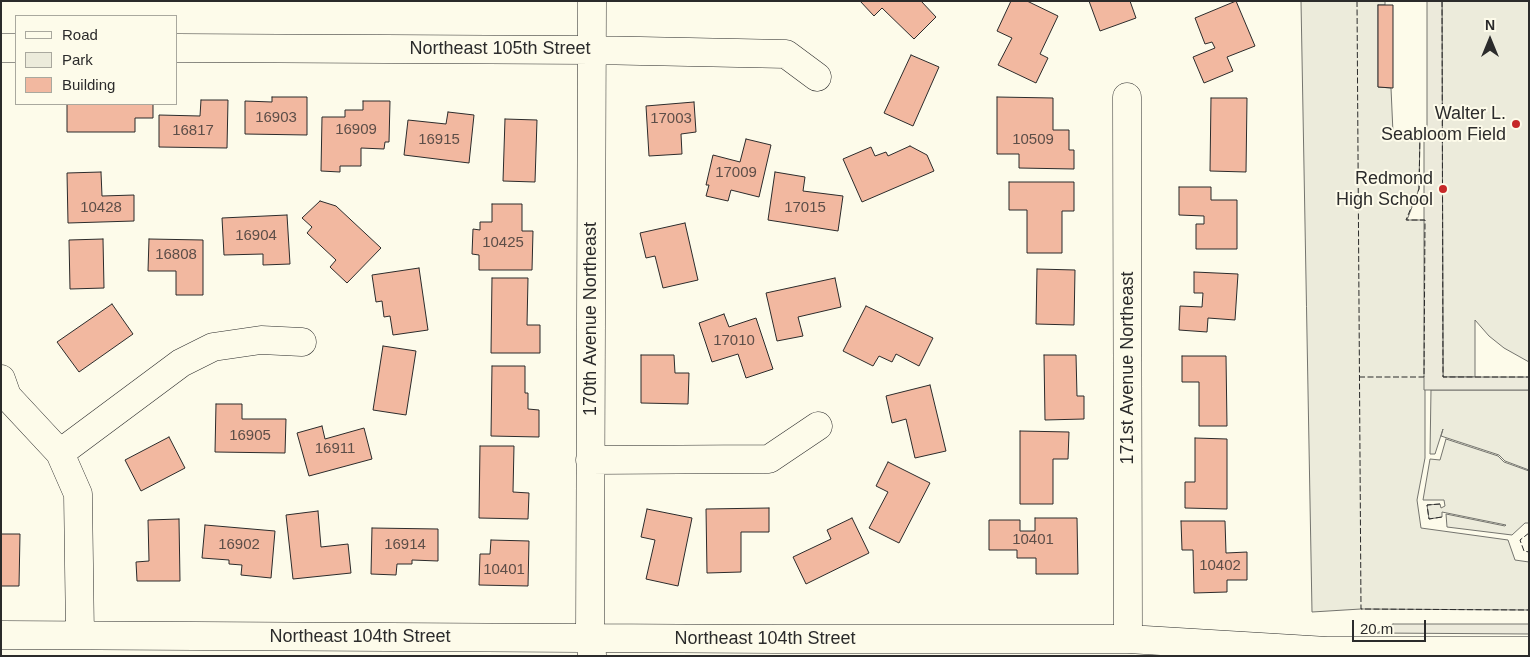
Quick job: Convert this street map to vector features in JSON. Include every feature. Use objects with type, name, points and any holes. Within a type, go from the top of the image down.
[{"type":"street","name":"170th Avenue Northeast","points":[[591,647],[592,1]]},
{"type":"street","points":[[1,48],[15,48]]},
{"type":"street","name":"Northeast 105th Street","points":[[178,48],[592,50],[786,54],[817,77]]},
{"type":"street","name":"171st Avenue Northeast","points":[[1127,97],[1128,638]]},
{"type":"street","points":[[60,453],[181,363],[213,347],[261,340],[302,342]]},
{"type":"street","points":[[1,379],[7,396],[60,453],[78,494],[80,635]]},
{"type":"street","points":[[590,460],[769,459],[818,426]]},
{"type":"street","name":"Northeast 104th Street","points":[[1,635],[80,635],[591,647],[913,648],[1128,638],[1327,653],[1529,651]]},
{"type":"green space","points":[[1301,1],[1385,1],[1385,5],[1378,5],[1378,87],[1391,88],[1393,133],[1420,133],[1419,189],[1407,220],[1425,220],[1425,458],[1417,500],[1421,528],[1508,540],[1515,560],[1529,562],[1529,610],[1361,609],[1312,612]]},
{"type":"green space","points":[[1442,1],[1529,1],[1529,362],[1504,348],[1489,336],[1475,320],[1475,377],[1443,377]]},
{"type":"green space","points":[[1431,390],[1529,390],[1529,470],[1505,461],[1499,455],[1441,436],[1443,429],[1435,454],[1430,454]]},
{"type":"green space","points":[[1446,439],[1498,456],[1504,462],[1529,471],[1529,523],[1525,523],[1512,535],[1447,527],[1446,514],[1506,525],[1442,512],[1442,517],[1429,519],[1427,505],[1440,504],[1441,508],[1445,506],[1444,500],[1423,500],[1430,459],[1440,460]]},
{"type":"shaded area","points":[[1427,1],[1442,1],[1443,377],[1529,377],[1529,390],[1424,390],[1424,133],[1427,133]]},
{"type":"shaded area","points":[[1393,624],[1529,624],[1529,634],[1377,633]]},
{"type":"building","points":[[860,1],[921,1],[936,17],[914,39],[882,8],[874,16]]},
{"type":"building","points":[[1011,1],[1027,1],[1058,16],[1040,54],[1048,58],[1036,83],[998,65],[1012,38],[997,31]]},
{"type":"building","points":[[1089,1],[1130,1],[1136,18],[1100,31]]},
{"type":"building","points":[[1236,1],[1255,46],[1227,57],[1233,71],[1204,83],[1193,57],[1215,48],[1212,42],[1205,44],[1195,18]]},
{"type":"building","points":[[1378,5],[1393,5],[1393,88],[1378,87]]},
{"type":"building","points":[[911,55],[939,67],[913,126],[884,113]]},
{"type":"building","points":[[272,97],[307,97],[307,135],[245,134],[245,101],[272,102]]},
{"type":"building","points":[[997,97],[1053,98],[1053,130],[1069,130],[1069,150],[1074,150],[1074,169],[1019,168],[1019,154],[997,154]]},
{"type":"building","points":[[1211,98],[1247,98],[1246,172],[1210,171]]},
{"type":"building","points":[[201,100],[228,100],[227,148],[159,147],[159,115],[200,116]]},
{"type":"building","points":[[363,101],[390,101],[389,142],[385,142],[384,149],[361,148],[361,166],[340,166],[340,172],[321,171],[322,117],[345,117],[345,110],[363,110]]},
{"type":"building","points":[[694,102],[696,132],[681,134],[682,154],[649,156],[646,106]]},
{"type":"building","points":[[67,105],[153,105],[153,118],[135,118],[135,132],[67,132]]},
{"type":"building","points":[[448,112],[474,115],[469,163],[404,155],[408,120],[446,124]]},
{"type":"building","points":[[505,119],[537,120],[535,182],[503,181]]},
{"type":"building","points":[[746,139],[771,145],[759,197],[731,190],[728,201],[706,196],[709,185],[706,185],[713,155],[740,162]]},
{"type":"building","points":[[910,146],[927,155],[934,171],[862,202],[843,159],[871,147],[875,156],[886,152],[888,156]]},
{"type":"building","points":[[101,172],[102,196],[134,195],[134,221],[68,223],[67,173]]},
{"type":"building","points":[[775,172],[805,177],[803,191],[843,196],[838,231],[768,220]]},
{"type":"building","points":[[1009,182],[1074,182],[1074,211],[1062,211],[1062,253],[1027,253],[1027,210],[1009,210]]},
{"type":"building","points":[[1179,187],[1211,187],[1211,200],[1237,200],[1237,249],[1196,249],[1196,224],[1204,224],[1204,216],[1179,215]]},
{"type":"building","points":[[320,201],[336,206],[381,248],[347,283],[330,267],[336,260],[307,233],[312,227],[302,218]]},
{"type":"building","points":[[492,204],[522,204],[522,231],[533,231],[532,270],[479,270],[479,255],[472,254],[473,229],[480,230],[480,222],[492,222]]},
{"type":"building","points":[[287,215],[290,264],[263,265],[263,254],[224,255],[222,218]]},
{"type":"building","points":[[685,223],[698,280],[663,288],[655,256],[646,258],[640,233]]},
{"type":"building","points":[[103,239],[104,288],[70,289],[69,240]]},
{"type":"building","points":[[149,239],[203,240],[203,295],[176,295],[176,271],[148,271]]},
{"type":"building","points":[[419,268],[428,330],[393,335],[390,316],[384,317],[382,301],[376,302],[372,275]]},
{"type":"building","points":[[1037,269],[1075,270],[1074,325],[1036,324]]},
{"type":"building","points":[[1194,272],[1238,274],[1235,320],[1208,318],[1207,332],[1179,330],[1180,306],[1202,307],[1203,293],[1194,293]]},
{"type":"building","points":[[492,278],[528,278],[527,325],[540,325],[540,353],[491,353]]},
{"type":"building","points":[[835,278],[841,307],[798,317],[803,336],[777,341],[766,293]]},
{"type":"building","points":[[112,304],[133,334],[79,372],[57,342]]},
{"type":"building","points":[[866,306],[933,338],[919,366],[896,354],[892,362],[879,356],[873,366],[843,351]]},
{"type":"building","points":[[724,314],[729,327],[756,318],[773,369],[746,378],[738,354],[712,362],[699,323]]},
{"type":"building","points":[[383,346],[416,351],[406,415],[373,410]]},
{"type":"building","points":[[641,355],[674,355],[675,373],[689,373],[688,404],[641,403]]},
{"type":"building","points":[[1044,355],[1076,355],[1077,396],[1084,396],[1084,419],[1045,420]]},
{"type":"building","points":[[1182,356],[1226,356],[1227,426],[1199,426],[1199,382],[1182,382]]},
{"type":"building","points":[[492,366],[525,366],[525,393],[528,393],[528,409],[539,410],[539,437],[491,436]]},
{"type":"building","points":[[930,385],[946,451],[915,458],[906,419],[892,423],[886,396]]},
{"type":"building","points":[[216,404],[242,404],[242,419],[286,419],[285,453],[215,452]]},
{"type":"building","points":[[322,426],[325,439],[364,428],[372,459],[309,476],[297,433]]},
{"type":"building","points":[[1020,431],[1069,432],[1068,459],[1053,459],[1053,504],[1020,504]]},
{"type":"building","points":[[169,437],[185,468],[141,491],[125,460]]},
{"type":"building","points":[[1195,438],[1227,439],[1227,509],[1185,508],[1185,482],[1195,482]]},
{"type":"building","points":[[480,446],[514,446],[513,492],[529,493],[528,519],[479,518]]},
{"type":"building","points":[[888,462],[930,483],[899,543],[869,528],[888,492],[876,486]]},
{"type":"building","points":[[769,508],[769,532],[741,532],[741,572],[707,573],[706,509]]},
{"type":"building","points":[[647,509],[692,518],[678,586],[646,579],[655,540],[641,537]]},
{"type":"building","points":[[318,511],[321,547],[348,544],[351,573],[293,579],[286,515]]},
{"type":"building","points":[[852,518],[869,553],[806,584],[793,557],[831,539],[827,530]]},
{"type":"building","points":[[1035,518],[1077,518],[1078,574],[1036,574],[1036,558],[1017,558],[1017,550],[989,550],[989,520],[1020,520],[1020,531],[1035,531]]},
{"type":"building","points":[[179,519],[180,581],[137,581],[136,562],[149,561],[148,520]]},
{"type":"building","points":[[1181,521],[1225,521],[1226,553],[1247,552],[1247,580],[1227,580],[1227,592],[1194,593],[1193,550],[1182,550]]},
{"type":"building","points":[[205,525],[275,531],[271,578],[241,575],[242,565],[229,564],[229,560],[202,558]]},
{"type":"building","points":[[372,528],[438,529],[438,561],[412,560],[412,564],[397,564],[396,575],[371,574]]},
{"type":"building","points":[[1,534],[20,534],[19,586],[1,586]]},
{"type":"building","points":[[491,540],[529,541],[528,586],[479,585],[480,554],[490,554]]},
{"type":"fence","points":[[1357,1],[1361,609],[1529,610]]},
{"type":"fence","points":[[1442,1],[1443,377],[1529,377]]},
{"type":"fence","points":[[1359,377],[1424,377],[1425,220],[1406,220],[1419,189],[1420,133]]},
{"type":"fence","points":[[1440,504],[1427,505],[1429,519],[1442,517]]},
{"type":"fence","points":[[1529,533],[1520,540],[1524,551],[1529,552]]},
{"type":"place","name":"Walter L. Seabloom Field","points":[[1516,124]]},
{"type":"place","name":"Redmond High School","points":[[1443,189]]}]
